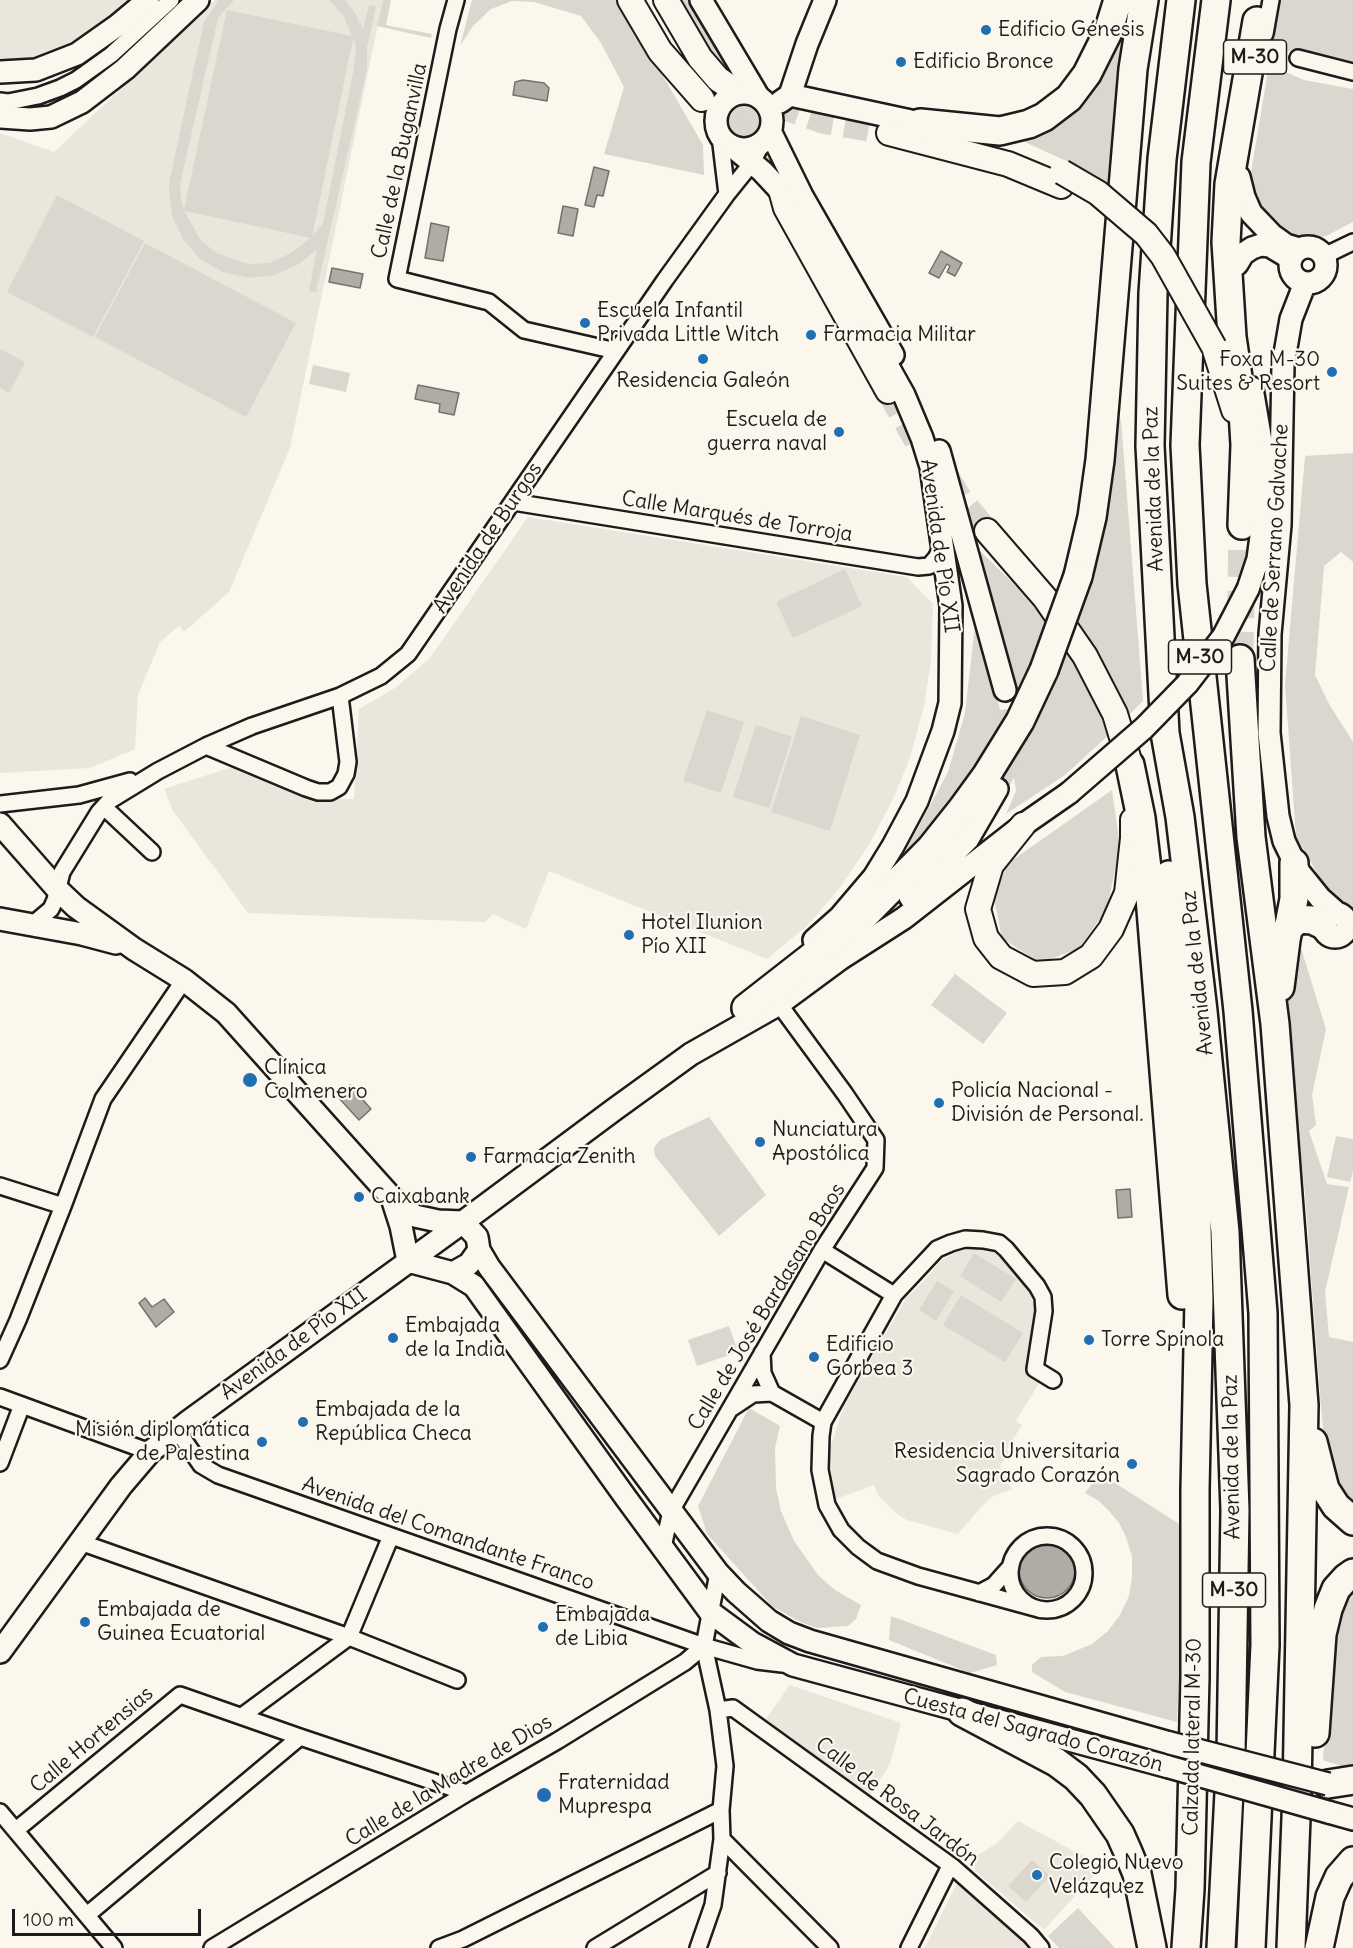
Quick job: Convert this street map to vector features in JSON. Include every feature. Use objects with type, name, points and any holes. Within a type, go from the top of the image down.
[{"type":"highway","points":[[920,123],[1000,131],[1029,124],[1044,117],[1069,98],[1088,74],[1108,32],[1118,0]]},
{"type":"highway","points":[[746,1008],[865,915],[931,848],[986,776],[1020,721],[1044,670],[1078,576],[1099,474],[1133,69],[1144,0]]},
{"type":"highway","name":"Avenida de la Paz","points":[[1181,0],[1162,159],[1153,293],[1150,446],[1165,733],[1180,817],[1203,1011],[1225,1232],[1235,1510],[1231,1754],[1221,1948]]},
{"type":"highway","name":"Avenida de la Paz","points":[[1216,0],[1196,162],[1185,445],[1192,584],[1238,1011],[1263,1313],[1264,1645],[1251,1948]]},
{"type":"highway","name":"M-30","points":[[1250,114],[1262,7]]},
{"type":"highway","name":"M-30","points":[[1242,525],[1245,445],[1243,411],[1232,336],[1226,242],[1229,184],[1262,7]]},
{"type":"highway","name":"M-30","points":[[1240,659],[1251,837],[1275,1024],[1304,1405],[1292,1939]]},
{"type":"highway","name":"M-30","points":[[1165,733],[1163,813],[1196,1190],[1199,1300],[1195,1489]]},
{"type":"highway","points":[[1130,765],[1141,818],[1149,885],[1195,1489]]},
{"type":"highway","points":[[1275,1024],[1294,876]]},
{"type":"highway","points":[[1289,928],[1298,919],[1340,924]]},
{"type":"highway","name":"M-30","points":[[1263,1313],[1276,1415],[1297,1792]]},
{"type":"highway","points":[[1304,1405],[1325,1489],[1336,1506],[1353,1521]]},
{"type":"highway","name":"Calzada lateral M-30","points":[[1186,1948],[1190,1889],[1195,1677],[1195,1489]]},
{"type":"highway","points":[[1292,1939],[1306,1882],[1322,1634],[1331,1599],[1346,1578],[1353,1573]]},
{"type":"highway","points":[[962,1712],[1056,1762],[1076,1777],[1093,1795],[1116,1827],[1137,1874],[1152,1948]]},
{"type":"highway","points":[[1319,1948],[1330,1897],[1339,1877],[1353,1861]]},
{"type":"main road","points":[[0,72],[36,70],[57,63],[97,41],[148,0]]},
{"type":"main road","points":[[0,117],[30,119],[51,117],[82,102],[125,69],[198,0]]},
{"type":"main road","points":[[630,0],[660,51],[702,99]]},
{"type":"main road","name":"Avenida de Pío XII","points":[[0,1652],[121,1486],[150,1452],[692,1054],[746,1008],[779,973],[840,917],[874,877],[917,801],[944,731],[950,702],[951,606],[931,467],[922,438],[904,394],[793,203],[723,135],[644,0]]},
{"type":"main road","points":[[666,0],[699,58],[718,79],[755,99]]},
{"type":"main road","points":[[701,0],[755,99]]},
{"type":"main road","points":[[790,95],[825,0]]},
{"type":"main road","points":[[766,138],[753,148],[743,149],[723,135],[720,105],[726,98],[755,99],[790,95],[920,123],[1012,151],[1062,179],[1130,233],[1175,279],[1193,306],[1214,347],[1233,403],[1244,477]]},
{"type":"main road","name":"Avenida de Burgos","points":[[755,99],[773,122],[766,138]]},
{"type":"main road","name":"M-30","points":[[1239,177],[1250,114]]},
{"type":"main road","points":[[889,133],[1062,179]]},
{"type":"main road","name":"Avenida de Pío XII","points":[[766,138],[802,196],[912,390],[929,425],[945,467],[1005,690]]},
{"type":"main road","points":[[1239,177],[1251,213],[1295,255]]},
{"type":"main road","name":"Avenida de Pío XII","points":[[692,1054],[779,1004],[840,959],[904,918],[1023,825],[1069,793],[1144,728],[1187,684],[1222,638],[1248,589],[1262,540],[1263,453],[1243,338],[1237,264],[1236,205],[1239,177]]},
{"type":"main road","points":[[780,188],[786,208],[888,391]]},
{"type":"main road","points":[[1237,264],[1243,254],[1261,245],[1295,255]]},
{"type":"main road","points":[[1310,247],[1321,251],[1324,256],[1327,266],[1323,276],[1315,282],[1305,283],[1295,277],[1290,267],[1295,255],[1310,247]]},
{"type":"main road","name":"Calle de Serrano Galvache","points":[[1305,283],[1291,319],[1282,365],[1280,525],[1270,633],[1269,733],[1281,862],[1284,871],[1294,876],[1340,924]]},
{"type":"main road","points":[[985,534],[1029,579],[1072,636],[1101,684],[1115,714],[1130,765],[1133,837],[1127,893],[1111,929],[1091,956],[1065,972],[1033,974],[1001,957],[986,938],[978,909],[984,883],[991,865],[1023,825]]},
{"type":"main road","name":"Avenida de Pío XII","points":[[840,959],[912,896],[968,839],[997,789]]},
{"type":"main road","points":[[0,824],[76,907],[134,949],[184,980],[226,1013],[392,1198],[408,1221],[408,1261],[453,1273],[469,1264],[479,1250],[477,1237],[463,1222],[408,1221]]},
{"type":"main road","points":[[0,919],[82,934],[134,949]]},
{"type":"main road","name":"Cuesta del Sagrado Corazón","points":[[479,1250],[489,1267],[718,1573],[769,1620],[789,1633],[810,1641],[1170,1743],[1345,1785]]},
{"type":"main road","name":"Cuesta del Sagrado Corazón","points":[[453,1273],[474,1286],[710,1612],[752,1642],[793,1665],[1353,1819]]},
{"type":"street","points":[[0,101],[8,102],[38,96],[76,80],[111,55],[171,0]]},
{"type":"street","name":"Calle de la Buganvilla","points":[[456,0],[448,29],[397,279],[489,302],[524,330],[616,351]]},
{"type":"street","points":[[1299,58],[1353,72]]},
{"type":"street","points":[[723,135],[727,194]]},
{"type":"street","name":"Avenida de Burgos","points":[[158,771],[206,746],[252,726],[340,696],[381,676],[408,654],[616,351],[727,194],[752,163],[766,138]]},
{"type":"street","points":[[1324,256],[1353,242]]},
{"type":"street","name":"Calle Marqués de Torroja","points":[[513,502],[918,567],[929,566],[943,545]]},
{"type":"street","points":[[206,746],[306,788],[318,792],[330,792],[339,787],[346,774],[348,762],[340,696]]},
{"type":"street","points":[[0,804],[79,795],[115,786],[158,771]]},
{"type":"street","points":[[32,925],[51,909],[65,867],[104,807],[118,795],[158,771]]},
{"type":"street","points":[[104,807],[152,852]]},
{"type":"street","points":[[0,1360],[63,1206],[103,1099],[184,980]]},
{"type":"street","name":"Calle de José Bardasano Baos","points":[[663,1547],[671,1511],[822,1250],[875,1168],[876,1140],[779,1004]]},
{"type":"street","points":[[0,1186],[63,1206]]},
{"type":"street","points":[[1035,1608],[1023,1601],[1015,1591],[1011,1579],[1014,1555],[1032,1538],[1044,1535],[1056,1536],[1067,1541],[1083,1559],[1085,1571],[1083,1583],[1074,1599],[1059,1608],[1047,1610],[1035,1608],[978,1593],[918,1576],[877,1561],[858,1547],[842,1530],[827,1504],[820,1470],[823,1422],[894,1295],[937,1249],[965,1239],[999,1243],[1027,1274],[1043,1297],[1044,1311],[1035,1369],[1053,1380]]},
{"type":"street","points":[[822,1250],[894,1295]]},
{"type":"street","points":[[762,1353],[763,1373],[772,1393]]},
{"type":"street","points":[[730,1410],[753,1394],[772,1393],[823,1422]]},
{"type":"street","points":[[0,1396],[150,1452]]},
{"type":"street","points":[[0,1463],[22,1405]]},
{"type":"street","name":"Avenida del Comandante Franco","points":[[177,1430],[201,1465],[218,1475],[704,1646],[757,1660],[793,1665]]},
{"type":"street","points":[[242,1716],[349,1637],[391,1536]]},
{"type":"street","points":[[80,1542],[349,1637],[458,1680]]},
{"type":"street","points":[[978,1593],[993,1585],[1011,1566]]},
{"type":"street","points":[[698,1948],[713,1905],[722,1839],[721,1810],[725,1766],[718,1710],[704,1646],[718,1573]]},
{"type":"street","name":"Calle de la Madre de Dios","points":[[212,1948],[557,1741],[685,1662],[704,1646]]},
{"type":"street","name":"Calle Hortensias","points":[[16,1830],[180,1695],[467,1793]]},
{"type":"street","name":"Calle de Rosa Jardón","points":[[718,1710],[733,1708],[951,1866],[1031,1936],[1041,1948]]},
{"type":"street","points":[[87,1916],[300,1737]]},
{"type":"street","points":[[439,1948],[465,1944],[721,1810]]},
{"type":"street","points":[[0,1812],[114,1948]]},
{"type":"street","points":[[722,1839],[830,1948]]},
{"type":"street","points":[[909,1948],[951,1866]]},
{"type":"street","points":[[594,1948],[718,1873]]},
{"type":"shaded area","points":[[0,0],[130,0],[100,24],[66,46],[32,58],[0,61]]},
{"type":"shaded area","points":[[215,0],[383,0],[290,448],[229,592],[184,632],[179,626],[160,642],[138,695],[135,749],[90,768],[0,773],[0,133],[54,152]]},
{"type":"shaded area","points":[[219,0],[234,0],[218,18],[180,184],[184,210],[227,10],[352,36],[343,15],[329,0],[345,0],[354,11],[363,29],[369,5],[376,6],[367,47],[367,69],[316,292],[309,291],[317,249],[299,264],[275,275],[249,278],[223,272],[200,259],[183,239],[172,216],[170,178],[204,22]],"holes":[[[353,39],[356,46],[354,68],[326,209],[323,223],[312,237]],[[185,211],[311,238],[291,253],[270,263],[250,264],[217,253],[201,241]]]},
{"type":"shaded area","points":[[383,0],[391,0],[386,25],[432,34],[431,38],[377,26]]},
{"type":"shaded area","points":[[472,0],[619,0],[703,145],[704,175],[604,154],[624,87],[601,43],[581,16],[534,2],[512,1],[491,9],[473,26],[460,46]]},
{"type":"shaded area","points":[[671,0],[691,0],[728,63],[727,68],[720,69]]},
{"type":"shaded area","points":[[1135,0],[1124,69],[1118,73],[1107,184],[1090,172],[1016,138],[1039,127]]},
{"type":"shaded area","points":[[1281,0],[1353,0],[1353,64],[1307,53],[1271,49]]},
{"type":"shaded area","points":[[1269,65],[1304,80],[1353,89],[1353,222],[1316,239],[1304,239],[1286,230],[1265,213],[1250,178]]},
{"type":"shaded area","points":[[523,80],[544,83],[549,88],[547,101],[513,95],[515,82]]},
{"type":"shaded area","points":[[745,104],[757,109],[762,121],[757,133],[745,138],[733,133],[728,121],[733,109]]},
{"type":"shaded area","points":[[594,167],[609,171],[603,196],[597,195],[594,207],[585,205]]},
{"type":"shaded area","points":[[57,195],[144,241],[93,337],[7,292]]},
{"type":"shaded area","points":[[563,206],[578,209],[573,236],[558,233]]},
{"type":"shaded area","points":[[431,223],[449,227],[443,261],[425,258]]},
{"type":"shaded area","points":[[145,243],[296,323],[246,417],[95,337]]},
{"type":"shaded area","points":[[941,251],[962,263],[955,276],[947,272],[950,266],[947,264],[939,278],[929,273]]},
{"type":"shaded area","points":[[332,268],[363,274],[360,288],[329,282]]},
{"type":"shaded area","points":[[0,349],[25,362],[9,393],[0,388]]},
{"type":"shaded area","points":[[313,365],[350,373],[346,392],[309,384]]},
{"type":"shaded area","points":[[418,385],[459,393],[454,415],[439,412],[440,404],[415,399]]},
{"type":"shaded area","points":[[1121,420],[1143,701],[1126,718],[1104,664],[1078,620],[1096,538],[1113,421]]},
{"type":"shaded area","points":[[1353,453],[1353,562],[1341,552],[1324,566],[1315,675],[1329,704],[1353,742],[1353,910],[1334,903],[1296,836],[1285,685],[1305,456]]},
{"type":"shaded area","points":[[528,517],[907,577],[933,604],[931,661],[924,706],[910,758],[894,797],[870,843],[839,889],[808,925],[767,959],[549,871],[526,929],[493,914],[485,922],[248,913],[173,811],[164,789],[235,766],[309,798],[354,799],[359,709],[395,688],[430,658]]},
{"type":"shaded area","points":[[972,543],[1017,587],[1047,623],[1033,662],[1014,699]]},
{"type":"shaded area","points":[[845,569],[862,606],[793,638],[776,602]]},
{"type":"shaded area","points":[[975,625],[1005,726],[963,792],[892,876],[948,772],[965,713]]},
{"type":"shaded area","points":[[1069,651],[1114,730],[1065,775],[1006,814],[1016,791],[1014,778],[1003,767]]},
{"type":"shaded area","points":[[707,710],[744,722],[721,793],[683,781]]},
{"type":"shaded area","points":[[801,716],[860,735],[830,831],[771,812]]},
{"type":"shaded area","points":[[756,725],[792,737],[769,808],[733,797]]},
{"type":"shaded area","points":[[1112,790],[1120,846],[1107,908],[1080,948],[1040,963],[1002,938],[994,899],[1007,864]]},
{"type":"shaded area","points":[[1298,938],[1326,1029],[1312,1095],[1316,1125],[1309,1131],[1327,1184],[1349,1187],[1325,1292],[1329,1337],[1353,1342],[1353,1505],[1339,1489],[1325,1448],[1305,1194],[1285,1004],[1287,960]]},
{"type":"shaded area","points":[[955,974],[1007,1013],[983,1044],[931,1005]]},
{"type":"shaded area","points":[[350,1085],[371,1109],[359,1120],[337,1096]]},
{"type":"shaded area","points":[[709,1117],[766,1195],[719,1236],[655,1156],[654,1148],[660,1140]]},
{"type":"shaded area","points":[[1336,1136],[1353,1139],[1353,1171],[1350,1182],[1327,1177]]},
{"type":"shaded area","points":[[1130,1189],[1132,1217],[1118,1218],[1116,1190]]},
{"type":"shaded area","points":[[971,1249],[1000,1255],[1030,1293],[1036,1312],[1035,1335],[1026,1370],[1041,1380],[1016,1421],[1022,1425],[1007,1449],[1009,1452],[1000,1467],[1012,1489],[993,1496],[958,1534],[907,1520],[896,1513],[878,1495],[874,1485],[836,1499],[829,1460],[831,1446],[844,1406],[906,1298],[925,1280],[939,1262],[956,1252]]},
{"type":"shaded area","points":[[974,1253],[1016,1279],[1001,1302],[960,1276]]},
{"type":"shaded area","points":[[937,1281],[954,1291],[936,1321],[919,1310]]},
{"type":"shaded area","points":[[961,1295],[1023,1333],[1005,1362],[943,1325]]},
{"type":"shaded area","points":[[145,1298],[152,1307],[164,1299],[174,1312],[156,1327],[139,1303]]},
{"type":"shaded area","points":[[729,1326],[738,1352],[697,1366],[688,1340]]},
{"type":"shaded area","points":[[749,1408],[780,1426],[775,1448],[776,1488],[781,1511],[794,1541],[818,1575],[835,1590],[861,1605],[856,1619],[848,1626],[817,1628],[800,1622],[772,1606],[707,1534],[698,1506]]},
{"type":"shaded area","points":[[1104,1480],[1115,1483],[1187,1529],[1177,1722],[1065,1692],[1032,1672],[1032,1665],[1041,1657],[1063,1656],[1092,1644],[1108,1631],[1120,1615],[1129,1596],[1132,1556],[1126,1537],[1119,1523],[1109,1511],[1099,1501],[1085,1493],[1094,1481]]},
{"type":"shaded area","points":[[1041,1542],[1053,1542],[1063,1546],[1071,1554],[1075,1570],[1071,1586],[1063,1594],[1053,1598],[1041,1598],[1031,1594],[1023,1586],[1019,1576],[1019,1564],[1023,1554],[1031,1546]]},
{"type":"shaded area","points":[[1353,1584],[1353,1768],[1350,1769],[1323,1760],[1329,1662],[1335,1612]]},
{"type":"shaded area","points":[[891,1616],[996,1655],[997,1665],[970,1673],[889,1640]]},
{"type":"shaded area","points":[[790,1685],[901,1723],[890,1764],[869,1797],[766,1719]]},
{"type":"shaded area","name":"Colegio Nuevo Velázquez","points":[[1018,1821],[1102,1866],[1044,1930],[975,1871],[973,1858],[997,1843]]},
{"type":"shaded area","points":[[1032,1860],[1050,1876],[1026,1902],[1008,1886]]},
{"type":"shaded area","points":[[957,1883],[995,1913],[1029,1948],[925,1948]]},
{"type":"shaded area","points":[[1078,1908],[1115,1948],[1059,1948],[1048,1936]]},
{"type":"tunnel","points":[[682,0],[722,64],[764,101],[824,122],[889,133]]},
{"type":"tunnel","points":[[694,61],[737,133],[762,169]]},
{"type":"tunnel","points":[[888,391],[916,441]]},
{"type":"tunnel","points":[[948,478],[960,498],[987,531]]},
{"type":"tunnel","points":[[1240,659],[1242,525]]},
{"type":"tunnel","points":[[997,789],[1006,769],[1011,745],[1011,723],[1005,690]]},
{"type":"place","name":"Edificio Génesis","points":[[986,30]]},
{"type":"place","name":"Edificio Bronce","points":[[901,62]]},
{"type":"place","name":"Escuela Infantil Privada Little Witch","points":[[585,323]]},
{"type":"place","name":"Farmacia Militar","points":[[811,335]]},
{"type":"place","name":"Residencia Galeón","points":[[703,359]]},
{"type":"place","name":"Foxa M-30 Suites & Resort","points":[[1332,372]]},
{"type":"place","name":"Escuela de guerra naval","points":[[839,432]]},
{"type":"place","name":"Hotel Ilunion Pío XII","points":[[629,935]]},
{"type":"place","name":"Clínica Colmenero","points":[[250,1080]]},
{"type":"place","name":"Policía Nacional - División de Personal.","points":[[939,1103]]},
{"type":"place","name":"Nunciatura Apostólica","points":[[760,1142]]},
{"type":"place","name":"Farmacia Zenith","points":[[471,1157]]},
{"type":"place","name":"Caixabank","points":[[359,1197]]},
{"type":"place","name":"Embajada de la India","points":[[393,1338]]},
{"type":"place","name":"Torre Spínola","points":[[1089,1340]]},
{"type":"place","name":"Edificio Gorbea 3","points":[[814,1357]]},
{"type":"place","name":"Embajada de la República Checa","points":[[303,1422]]},
{"type":"place","name":"Misión diplomática de Palestina","points":[[262,1442]]},
{"type":"place","name":"Residencia Universitaria Sagrado Corazón","points":[[1132,1464]]},
{"type":"place","name":"Embajada de Guinea Ecuatorial","points":[[85,1622]]},
{"type":"place","name":"Embajada de Libia","points":[[543,1627]]},
{"type":"place","name":"Fraternidad Muprespa","points":[[544,1795]]},
{"type":"place","name":"Colegio Nuevo Velázquez","points":[[1037,1875]]}]
